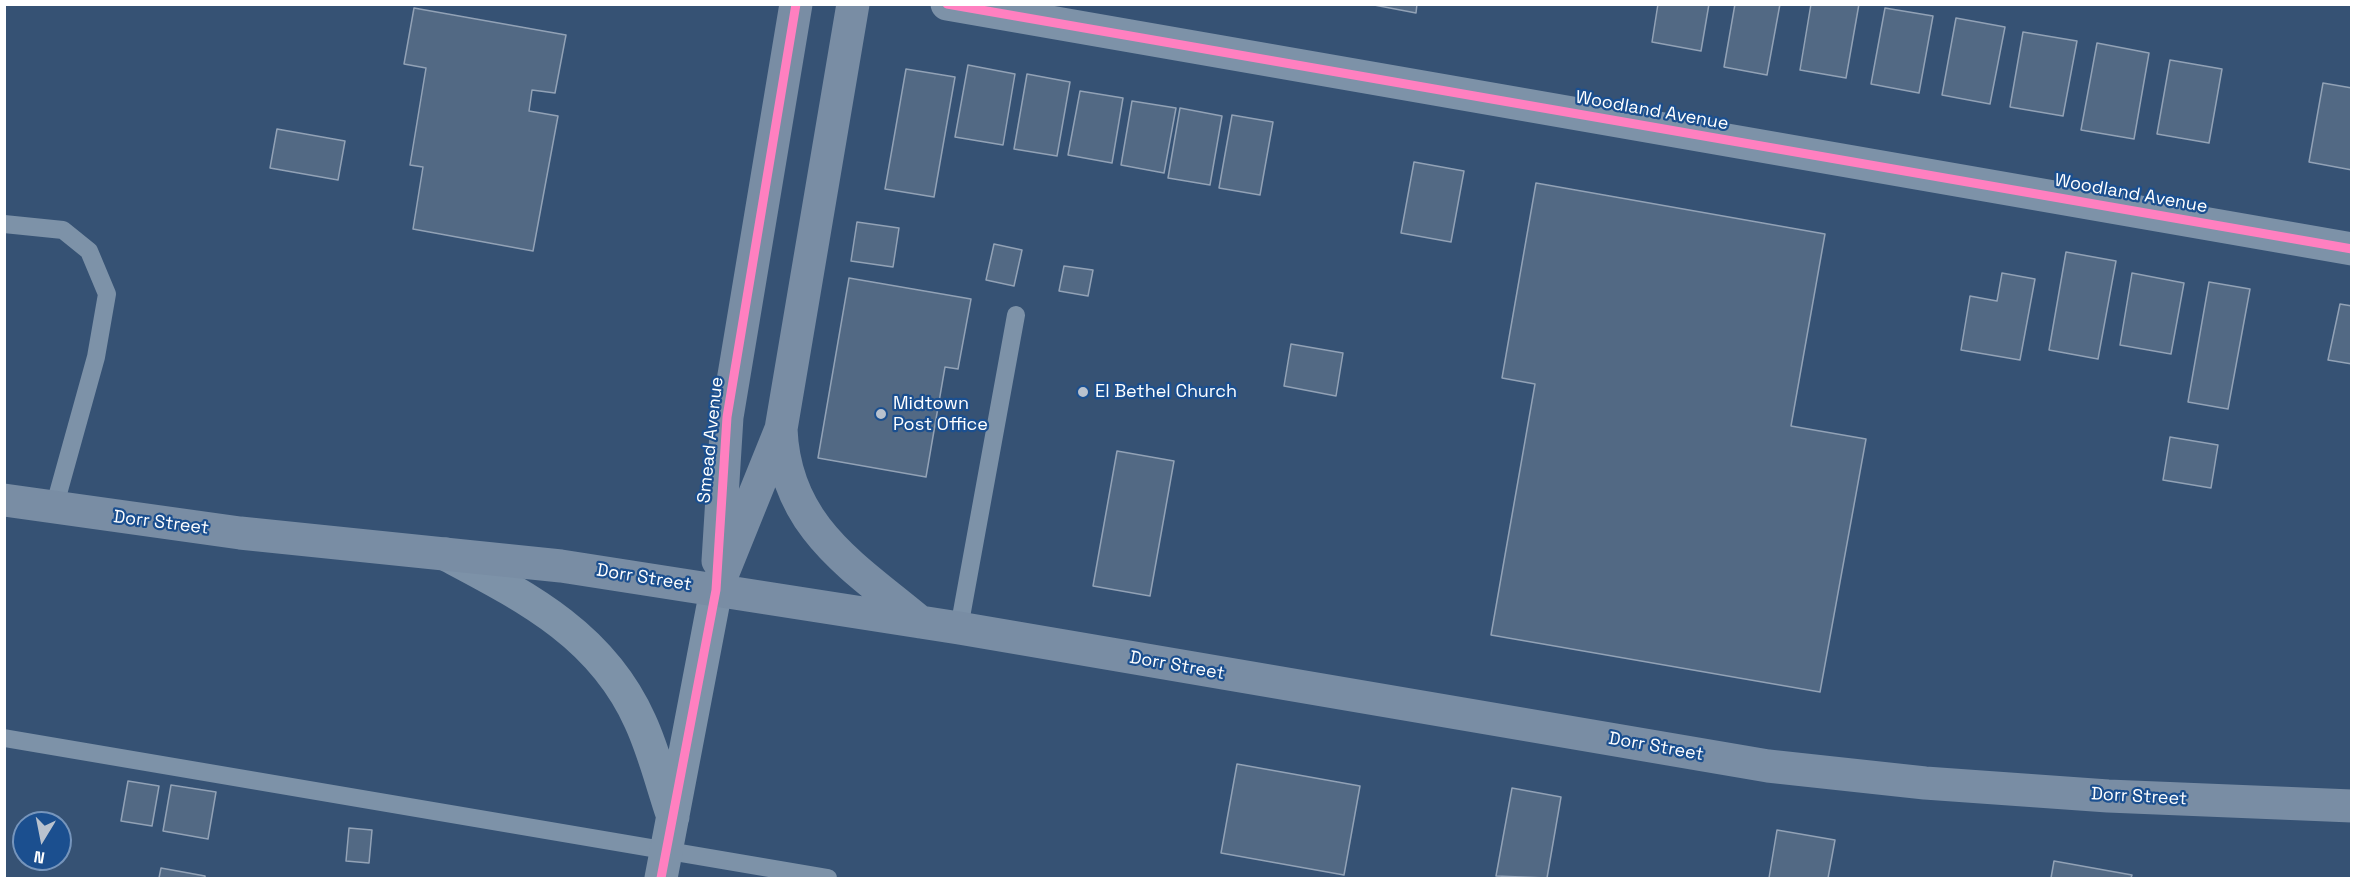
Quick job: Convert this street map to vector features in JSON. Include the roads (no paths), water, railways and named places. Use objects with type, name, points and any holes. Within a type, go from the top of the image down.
[{"type":"main road","name":"Smead Avenue","points":[[716,590],[727,417],[796,4]]},
{"type":"main road","name":"Smead Avenue","points":[[716,590],[781,429],[853,4]]},
{"type":"main road","points":[[781,429],[782,457],[790,485],[808,520],[837,555],[922,623]]},
{"type":"main road","name":"Dorr Street","points":[[4,500],[240,533],[561,566],[959,628],[1768,766],[1925,783],[2108,796],[2352,806]]},
{"type":"street","name":"Woodland Avenue","points":[[947,4],[2352,249]]},
{"type":"street","points":[[443,554],[523,595],[572,631],[599,657],[621,686],[641,722],[673,817]]},
{"type":"street","name":"Smead Avenue","points":[[664,864],[716,590]]},
{"type":"lane","points":[[4,224],[63,230],[89,251],[107,294],[96,357],[54,508]]},
{"type":"lane","points":[[959,628],[1016,315]]},
{"type":"lane","points":[[4,738],[664,864],[828,879]]},
{"type":"place","name":"El Bethel Church","points":[[1083,392]]},
{"type":"place","name":"Midtown Post Office","points":[[881,414]]}]
